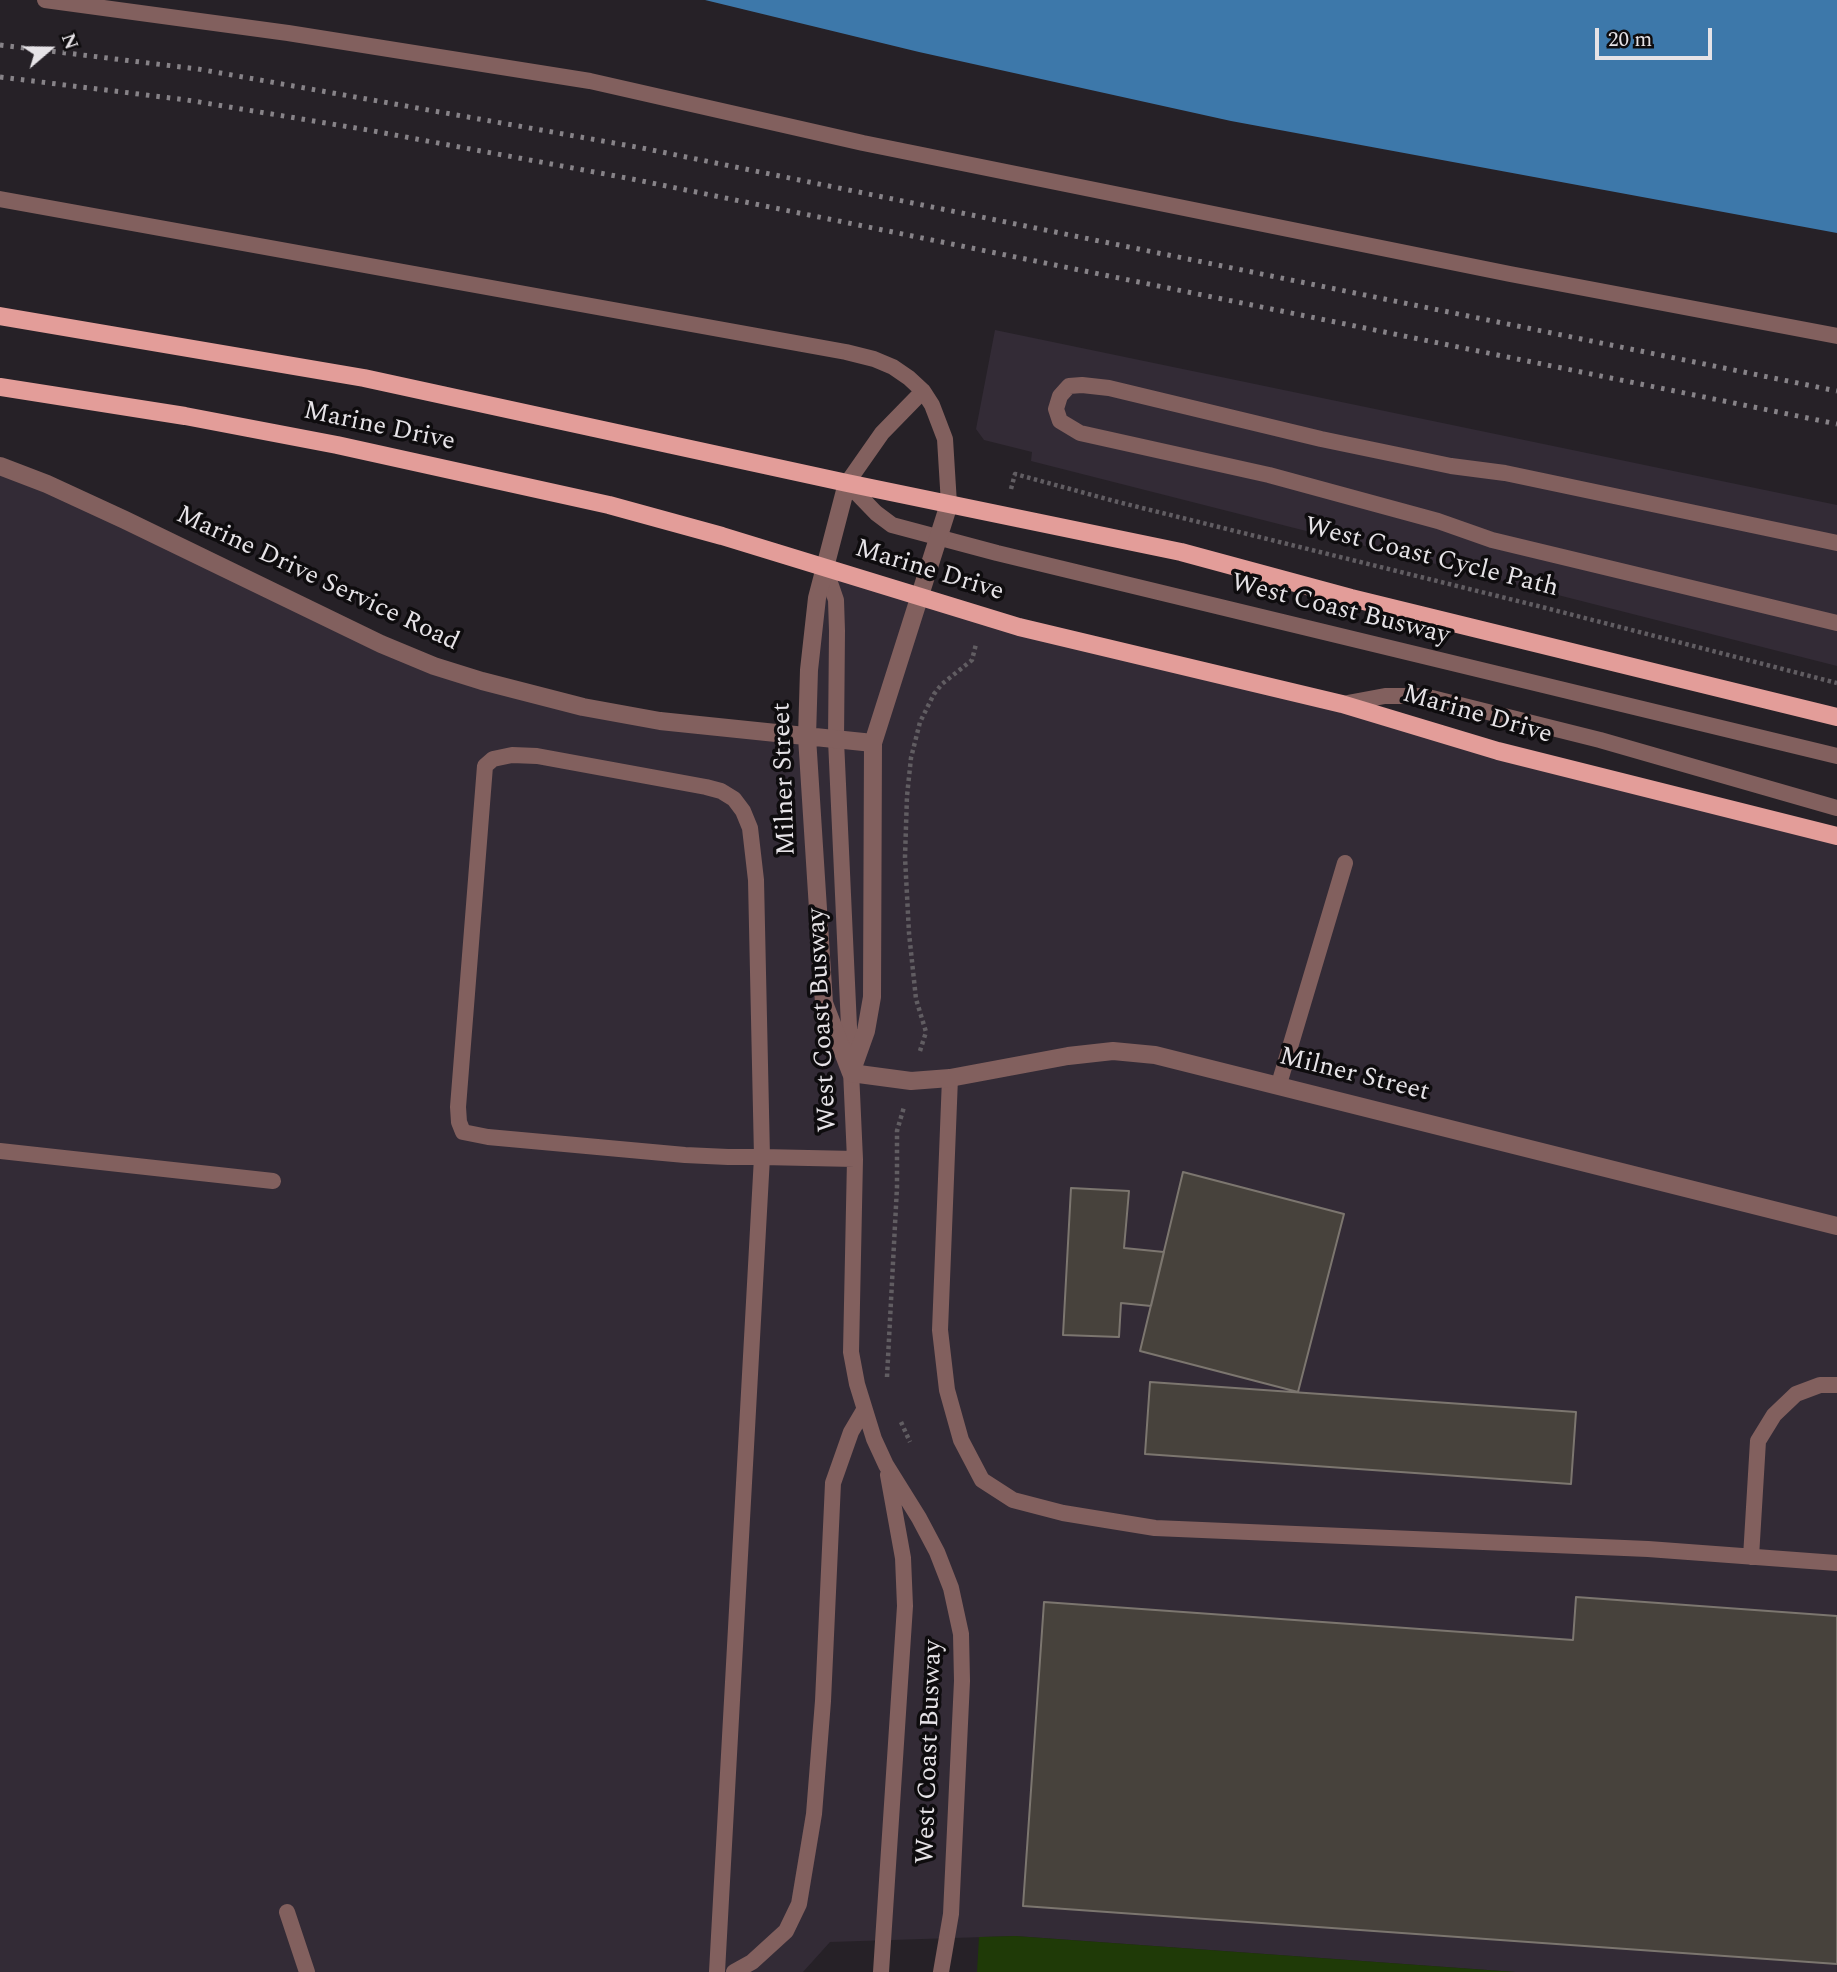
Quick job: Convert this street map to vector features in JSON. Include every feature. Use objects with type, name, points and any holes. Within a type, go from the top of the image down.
[{"type":"main road","name":"Marine Drive","points":[[0,316],[364,378],[1181,552],[1351,598],[1837,717]]},
{"type":"main road","name":"Marine Drive","points":[[0,387],[186,416],[497,479],[646,515],[1019,627],[1342,704],[1498,751],[1837,836]]},
{"type":"street","name":"Marine Drive Service Road","points":[[0,466],[47,484],[322,617],[434,666],[583,707],[660,720],[873,743]]},
{"type":"street","name":"Milner Street","points":[[847,483],[817,598],[807,737],[824,1003],[851,1073],[911,1081],[950,1078],[1068,1056],[1113,1051],[1155,1055],[1837,1226]]},
{"type":"street","points":[[851,1073],[866,1031],[872,997],[873,743],[949,504]]},
{"type":"lane","points":[[45,0],[288,33],[590,81],[863,143],[1510,274],[1837,336]]},
{"type":"lane","points":[[0,199],[846,352],[893,367],[923,391],[939,419],[945,439],[949,504]]},
{"type":"lane","points":[[1837,543],[1505,473],[1451,466],[1321,439],[1109,388],[1069,386],[1060,396],[1056,409],[1060,421],[1080,433],[1269,475],[1438,521],[1492,540],[1837,623]]},
{"type":"lane","points":[[847,483],[882,433],[923,391]]},
{"type":"lane","name":"West Coast Busway","points":[[847,483],[876,513],[892,525],[939,539],[1837,756]]},
{"type":"lane","name":"West Coast Busway","points":[[825,568],[836,611],[836,740],[855,1159],[851,1352],[864,1410],[874,1439],[886,1465],[937,1552],[951,1588],[961,1634],[962,1681],[951,1914],[941,1972]]},
{"type":"lane","points":[[1342,704],[1385,696],[1424,696],[1600,740],[1837,808]]},
{"type":"lane","points":[[717,1972],[762,1157],[756,880],[750,828],[734,799],[721,791],[706,787],[537,756],[512,754],[493,759],[485,766],[458,1107],[458,1122],[463,1132],[576,1146],[685,1154],[762,1157],[855,1159]]},
{"type":"lane","points":[[1279,1084],[1345,863]]},
{"type":"lane","points":[[950,1078],[940,1330],[947,1390],[961,1440],[982,1480],[1013,1500],[1063,1513],[1155,1528],[1526,1542],[1837,1563]]},
{"type":"lane","points":[[0,1151],[273,1181]]},
{"type":"lane","points":[[1751,1557],[1758,1441],[1774,1415],[1796,1394],[1820,1385],[1837,1385]]},
{"type":"lane","points":[[734,1972],[752,1962],[786,1931],[799,1904],[814,1814],[823,1700],[834,1483],[851,1432],[864,1410]]},
{"type":"lane","name":"West Coast Busway","points":[[881,1972],[905,1606],[903,1558],[886,1465]]},
{"type":"lane","points":[[287,1912],[307,1972]]},
{"type":"path","name":"West Coast Cycle Path","points":[[1015,474],[1837,683]]},
{"type":"path","points":[[926,1032],[916,999],[907,908],[905,858],[911,758],[920,722],[934,694],[942,684],[972,660]]},
{"type":"shaded area","points":[[995,330],[1837,505],[1837,666],[1031,461],[1032,452],[984,440],[976,429]]},
{"type":"shaded area","points":[[0,460],[254,584],[496,686],[807,737],[825,568],[1837,836],[1837,1972],[1515,1972],[1015,1936],[830,1942],[803,1972],[0,1972]]},
{"type":"green space","points":[[1015,1936],[1515,1972],[977,1972],[979,1937]]},
{"type":"water","points":[[705,0],[1837,0],[1837,233],[1231,121],[919,52]]},
{"type":"building","points":[[1183,1172],[1344,1214],[1298,1392],[1140,1351]]},
{"type":"building","points":[[1071,1188],[1129,1191],[1124,1248],[1164,1252],[1151,1306],[1121,1303],[1119,1337],[1063,1335]]},
{"type":"building","points":[[1150,1382],[1576,1412],[1571,1484],[1145,1454]]},
{"type":"building","points":[[1576,1597],[1837,1616],[1837,1964],[1023,1906],[1044,1602],[1573,1640]]},
{"type":"railway","points":[[0,45],[198,69],[642,148],[1837,391]]},
{"type":"railway","points":[[0,77],[187,100],[632,179],[1837,424]]}]
